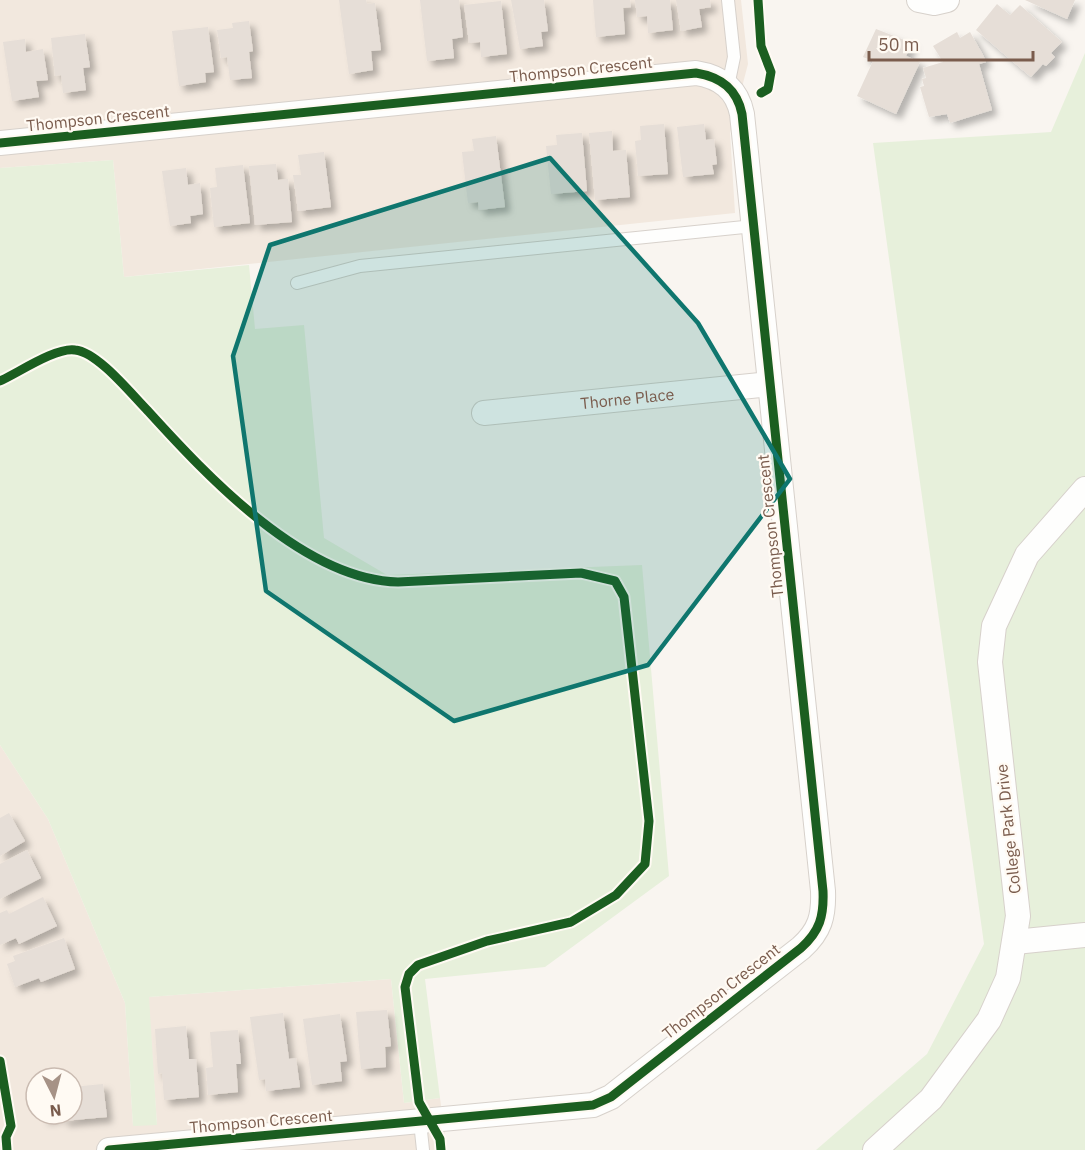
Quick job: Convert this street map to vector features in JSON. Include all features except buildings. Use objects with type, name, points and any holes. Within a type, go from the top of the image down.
[{"type":"street","points":[[919,0],[934,3],[947,0]]},
{"type":"street","name":"Thompson Crescent","points":[[0,143],[696,73],[708,75],[728,86],[736,94],[742,114],[823,891],[821,921],[801,948],[611,1096],[593,1105],[109,1150]]},
{"type":"street","name":"Thorne Place","points":[[484,413],[771,384]]},
{"type":"street","name":"College Park Drive","points":[[891,1145],[931,1100],[989,1020],[1008,978],[1016,942],[1018,916],[990,662],[994,626],[1028,555],[1085,489]]},
{"type":"street","points":[[1016,942],[1085,935]]},
{"type":"lane","points":[[728,0],[734,57],[728,86]]},
{"type":"lane","points":[[297,283],[360,266],[754,226]]},
{"type":"lane","points":[[420,1122],[423,1150]]},
{"type":"highlighted area","points":[[550,158],[698,323],[790,479],[648,665],[454,721],[266,591],[233,356],[270,245]]},
{"type":"shaded area","points":[[0,0],[741,0],[748,64],[730,133],[735,213],[124,277],[113,160],[0,168]]},
{"type":"shaded area","points":[[0,745],[48,819],[125,1003],[133,1125],[157,1125],[148,997],[391,979],[404,1103],[440,1098],[447,1150],[0,1150]]},
{"type":"green space","points":[[1085,53],[1085,1150],[816,1150],[927,1054],[984,944],[873,143],[1051,132]]},
{"type":"green space","points":[[113,160],[124,277],[249,265],[255,329],[304,325],[324,538],[387,575],[642,565],[669,876],[545,967],[425,979],[440,1098],[404,1103],[391,979],[149,997],[157,1125],[133,1126],[125,1003],[48,819],[0,745],[0,168]]},
{"type":"cycle path","points":[[758,0],[761,46],[771,72],[768,89],[761,93]]},
{"type":"cycle path","points":[[0,143],[696,73],[720,81],[732,91],[742,114],[823,891],[823,908],[817,929],[801,948],[611,1097],[593,1105],[109,1150]]},
{"type":"cycle path","points":[[0,381],[58,352],[75,350],[94,358],[114,375],[199,465],[260,520],[293,544],[328,564],[363,577],[398,582],[581,573],[615,581],[624,597],[649,821],[645,864],[616,895],[571,922],[487,941],[418,965],[409,974],[405,987],[419,1102],[440,1139],[441,1150]]},
{"type":"cycle path","points":[[0,1061],[11,1126],[6,1137],[7,1150]]}]
